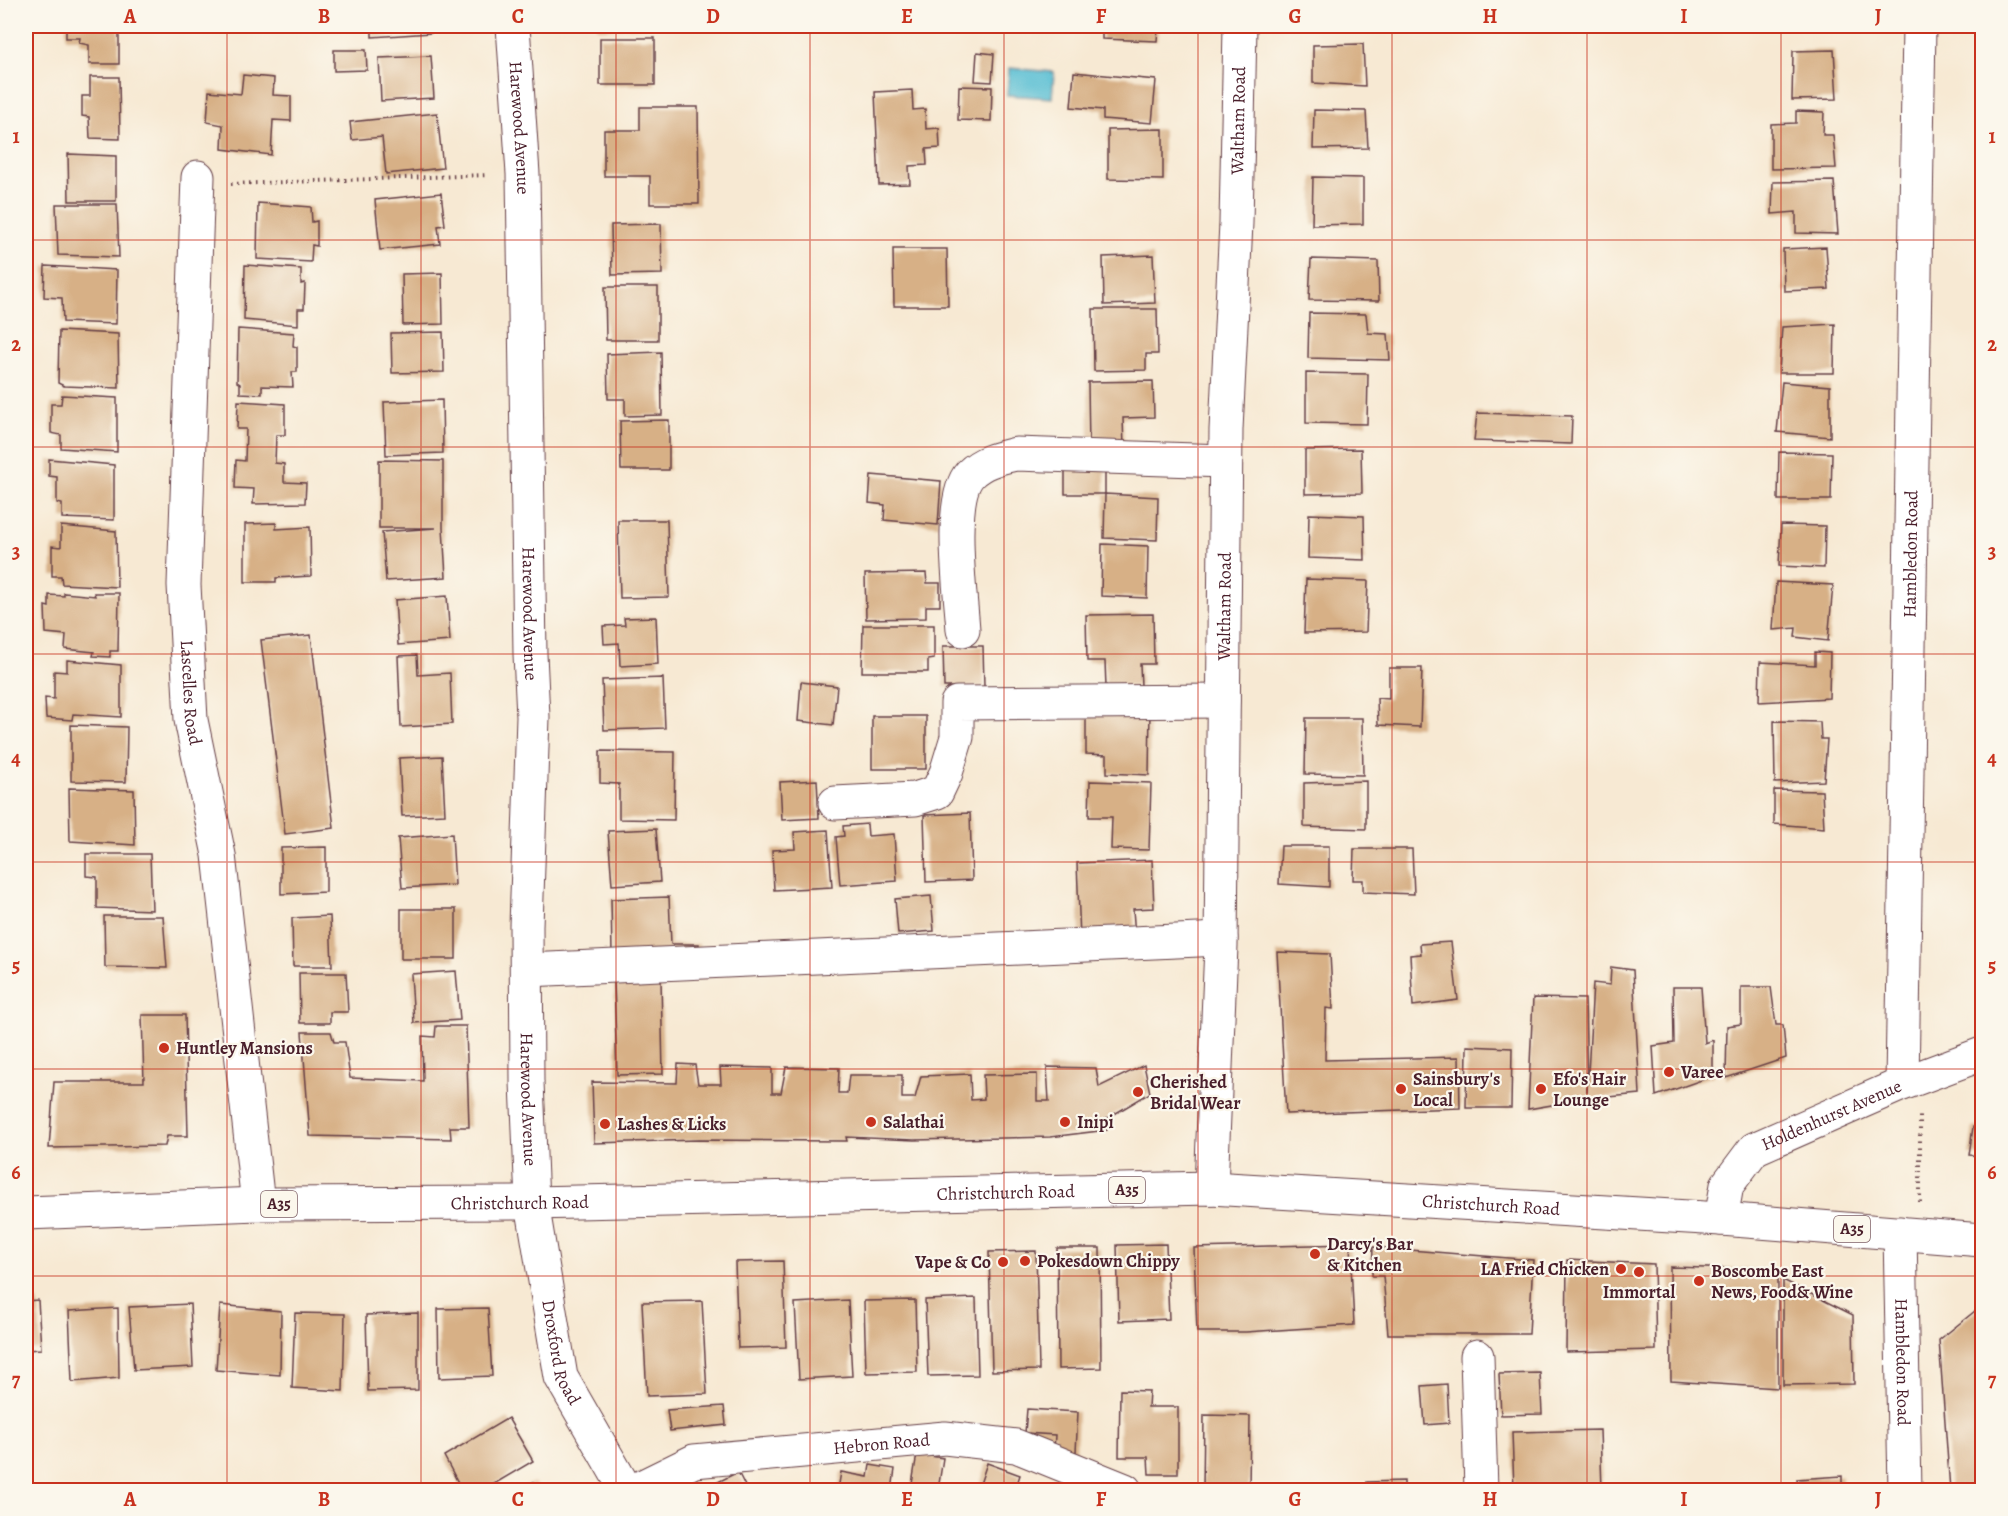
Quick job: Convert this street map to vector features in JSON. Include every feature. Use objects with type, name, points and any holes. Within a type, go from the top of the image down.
[{"type":"street","name":"Harewood Avenue","points":[[513,26],[523,174],[530,654],[533,717],[526,926],[532,1203]]},
{"type":"street","name":"Waltham Road","points":[[1211,1188],[1221,939],[1225,461],[1236,223],[1240,26]]},
{"type":"street","name":"Hambledon Road","points":[[1911,1081],[1919,26]]},
{"type":"street","name":"Lascelles Road","points":[[198,177],[184,585],[191,720],[219,855],[258,1204]]},
{"type":"street","points":[[963,630],[957,526],[961,494],[969,476],[985,462],[1016,454],[1225,461]]},
{"type":"street","points":[[835,803],[915,798],[937,792],[946,773],[957,737],[957,703],[1222,701]]},
{"type":"street","points":[[527,970],[1221,939]]},
{"type":"street","name":"Holdenhurst Avenue","points":[[1722,1219],[1727,1185],[1754,1149],[1911,1081],[1983,1054]]},
{"type":"street","name":"Christchurch Road","points":[[26,1213],[258,1204],[532,1203],[1211,1188],[1722,1219],[1983,1240]]},
{"type":"street","name":"Droxford Road","points":[[532,1203],[561,1377],[626,1491]]},
{"type":"street","name":"Hambledon Road","points":[[1905,1491],[1910,1234]]},
{"type":"street","points":[[1477,1356],[1481,1491]]},
{"type":"street","name":"Hebron Road","points":[[635,1491],[694,1461],[945,1438],[1016,1446],[1125,1491]]},
{"type":"path","points":[[198,177],[232,184],[523,174]]},
{"type":"path","points":[[1910,1234],[1911,1081]]},
{"type":"water","points":[[1009,68],[1054,72],[1052,98],[1007,95]]},
{"type":"building","points":[[66,26],[119,26],[119,64],[89,64],[89,45],[79,43],[80,38],[66,38]]},
{"type":"building","points":[[372,26],[430,26],[431,33],[372,37]]},
{"type":"building","points":[[597,26],[647,26],[647,27],[597,29]]},
{"type":"building","points":[[906,26],[943,26],[943,31],[906,32]]},
{"type":"building","points":[[1102,26],[1158,26],[1157,41],[1102,39]]},
{"type":"building","points":[[600,38],[655,38],[655,85],[600,85]]},
{"type":"building","points":[[1363,44],[1365,86],[1313,83],[1313,45]]},
{"type":"building","points":[[334,50],[366,50],[367,70],[334,71]]},
{"type":"building","points":[[1834,50],[1837,99],[1792,100],[1793,51]]},
{"type":"building","points":[[977,52],[994,54],[992,82],[975,81]]},
{"type":"building","points":[[431,56],[434,98],[381,101],[379,58]]},
{"type":"building","points":[[1074,72],[1156,80],[1152,123],[1103,119],[1103,110],[1071,107]]},
{"type":"building","points":[[243,75],[274,78],[273,95],[291,96],[291,121],[273,120],[271,155],[222,149],[223,125],[207,122],[209,91],[241,94]]},
{"type":"building","points":[[90,77],[119,77],[120,139],[90,138],[89,117],[82,116],[82,96],[90,96]]},
{"type":"building","points":[[959,86],[992,87],[991,121],[958,120]]},
{"type":"building","points":[[912,90],[913,110],[925,109],[926,129],[939,128],[940,148],[926,149],[927,165],[909,166],[910,184],[879,185],[875,92]]},
{"type":"building","points":[[640,107],[698,107],[699,204],[650,204],[650,176],[604,176],[604,130],[640,130]]},
{"type":"building","points":[[1314,110],[1366,111],[1368,148],[1313,149]]},
{"type":"building","points":[[1796,111],[1824,112],[1823,135],[1833,135],[1836,168],[1771,169],[1771,124],[1796,123]]},
{"type":"building","points":[[437,113],[443,168],[386,174],[382,137],[352,140],[350,122]]},
{"type":"building","points":[[1163,129],[1163,180],[1108,179],[1108,130]]},
{"type":"building","points":[[68,154],[116,156],[116,201],[69,201]]},
{"type":"building","points":[[1313,177],[1363,178],[1363,224],[1312,225]]},
{"type":"building","points":[[1834,181],[1838,234],[1796,233],[1796,212],[1772,214],[1773,182]]},
{"type":"building","points":[[441,193],[445,225],[438,226],[440,244],[380,250],[375,200]]},
{"type":"building","points":[[258,203],[311,207],[312,222],[317,221],[317,246],[312,245],[311,262],[257,259]]},
{"type":"building","points":[[56,204],[117,204],[119,257],[58,255]]},
{"type":"building","points":[[661,224],[662,274],[612,275],[611,225]]},
{"type":"building","points":[[1826,247],[1829,289],[1784,291],[1783,249]]},
{"type":"building","points":[[893,249],[947,249],[948,306],[894,306]]},
{"type":"building","points":[[1153,255],[1155,303],[1104,305],[1103,257]]},
{"type":"building","points":[[1311,259],[1378,261],[1379,301],[1309,300]]},
{"type":"building","points":[[245,265],[301,269],[301,284],[305,283],[304,309],[298,309],[298,325],[244,320]]},
{"type":"building","points":[[45,266],[117,270],[116,324],[63,322],[62,298],[44,297]]},
{"type":"building","points":[[442,273],[443,324],[403,325],[402,274]]},
{"type":"building","points":[[605,287],[658,287],[658,340],[606,340]]},
{"type":"building","points":[[1093,309],[1157,309],[1158,354],[1146,354],[1146,370],[1094,371]]},
{"type":"building","points":[[1309,313],[1366,314],[1368,333],[1388,334],[1390,360],[1308,358]]},
{"type":"building","points":[[1835,324],[1834,373],[1779,373],[1782,327]]},
{"type":"building","points":[[238,329],[294,333],[293,346],[297,347],[297,372],[292,372],[293,387],[262,386],[262,394],[240,393],[240,384],[237,382]]},
{"type":"building","points":[[59,331],[118,334],[119,388],[64,386],[58,383]]},
{"type":"building","points":[[443,332],[444,372],[392,373],[391,333]]},
{"type":"building","points":[[661,352],[662,415],[625,416],[625,399],[608,399],[607,354]]},
{"type":"building","points":[[1306,373],[1368,374],[1367,424],[1306,423]]},
{"type":"building","points":[[1153,381],[1154,417],[1123,418],[1124,448],[1089,449],[1088,382]]},
{"type":"building","points":[[1782,382],[1830,386],[1830,437],[1777,432]]},
{"type":"building","points":[[62,395],[117,398],[117,452],[61,448],[61,435],[51,433],[51,404],[61,404]]},
{"type":"building","points":[[442,400],[443,453],[386,455],[384,402]]},
{"type":"building","points":[[238,401],[285,404],[285,435],[276,435],[275,463],[284,464],[284,482],[306,483],[305,503],[253,504],[254,489],[235,488],[236,460],[245,461],[246,429],[237,429]]},
{"type":"building","points":[[1477,413],[1572,416],[1571,444],[1474,441]]},
{"type":"building","points":[[669,420],[669,470],[621,470],[620,421]]},
{"type":"building","points":[[1361,449],[1362,493],[1305,494],[1305,450]]},
{"type":"building","points":[[1779,452],[1832,453],[1831,500],[1778,500]]},
{"type":"building","points":[[49,459],[114,465],[114,520],[62,518],[62,504],[57,503],[57,477],[49,476]]},
{"type":"building","points":[[379,460],[443,461],[446,577],[386,581],[382,532],[436,528],[379,528]]},
{"type":"building","points":[[1065,468],[1105,468],[1105,494],[1065,494]]},
{"type":"building","points":[[871,475],[941,481],[938,525],[884,520],[885,505],[869,503]]},
{"type":"building","points":[[1105,494],[1158,497],[1157,540],[1104,538]]},
{"type":"building","points":[[1309,514],[1364,516],[1365,560],[1308,558]]},
{"type":"building","points":[[618,520],[667,520],[669,597],[620,598]]},
{"type":"building","points":[[276,523],[276,529],[310,527],[311,576],[276,578],[276,582],[245,582],[245,524]]},
{"type":"building","points":[[1781,525],[1825,526],[1824,568],[1779,566]]},
{"type":"building","points":[[61,526],[116,531],[117,587],[62,584],[61,576],[52,576],[52,546],[61,547]]},
{"type":"building","points":[[1102,544],[1148,546],[1147,598],[1101,596]]},
{"type":"building","points":[[926,573],[927,583],[940,583],[940,606],[926,606],[926,618],[866,619],[865,574]]},
{"type":"building","points":[[1306,579],[1368,581],[1366,632],[1304,633]]},
{"type":"building","points":[[1776,582],[1833,585],[1828,641],[1795,637],[1796,628],[1773,630]]},
{"type":"building","points":[[64,593],[95,596],[94,593],[119,593],[118,651],[110,651],[110,657],[93,656],[94,652],[65,649],[66,635],[46,633],[45,606],[49,607],[49,595],[64,596]]},
{"type":"building","points":[[447,596],[450,641],[398,645],[395,600]]},
{"type":"building","points":[[1153,614],[1154,664],[1140,664],[1141,686],[1106,687],[1105,661],[1087,661],[1086,615]]},
{"type":"building","points":[[656,617],[658,664],[620,666],[619,643],[604,644],[603,626],[625,625],[624,618]]},
{"type":"building","points":[[863,625],[934,625],[934,659],[928,660],[928,672],[862,672]]},
{"type":"building","points":[[311,635],[334,828],[285,834],[261,640]]},
{"type":"building","points":[[943,646],[983,646],[984,687],[944,687]]},
{"type":"building","points":[[1815,652],[1830,653],[1829,698],[1759,702],[1760,662],[1815,665]]},
{"type":"building","points":[[417,655],[418,675],[450,673],[452,724],[401,727],[398,656]]},
{"type":"building","points":[[67,660],[121,665],[121,717],[73,714],[72,720],[46,718],[45,698],[54,699],[54,671],[67,672]]},
{"type":"building","points":[[1389,668],[1422,668],[1420,727],[1378,725],[1377,698],[1389,699]]},
{"type":"building","points":[[663,678],[665,728],[604,730],[602,680]]},
{"type":"building","points":[[801,682],[837,686],[833,725],[798,721]]},
{"type":"building","points":[[1086,707],[1150,709],[1149,775],[1107,773],[1107,755],[1086,754]]},
{"type":"building","points":[[872,716],[926,716],[926,769],[872,769]]},
{"type":"building","points":[[1306,718],[1362,718],[1363,775],[1305,774]]},
{"type":"building","points":[[1774,721],[1820,722],[1821,739],[1827,739],[1824,781],[1775,783]]},
{"type":"building","points":[[71,725],[127,727],[126,782],[71,781]]},
{"type":"building","points":[[600,751],[675,752],[674,820],[619,819],[619,784],[600,783]]},
{"type":"building","points":[[442,756],[445,814],[402,816],[399,758]]},
{"type":"building","points":[[817,780],[819,818],[782,820],[780,782]]},
{"type":"building","points":[[1090,781],[1151,783],[1149,850],[1111,849],[1112,817],[1089,817]]},
{"type":"building","points":[[1366,781],[1366,829],[1304,827],[1304,783]]},
{"type":"building","points":[[69,788],[134,790],[135,845],[70,841]]},
{"type":"building","points":[[1774,790],[1822,791],[1824,828],[1774,824]]},
{"type":"building","points":[[970,813],[972,880],[926,882],[924,815]]},
{"type":"building","points":[[867,824],[868,836],[894,834],[897,881],[840,885],[836,837],[844,836],[843,826]]},
{"type":"building","points":[[656,829],[660,882],[612,885],[608,831]]},
{"type":"building","points":[[828,830],[832,887],[774,890],[772,850],[795,849],[794,832]]},
{"type":"building","points":[[452,834],[455,885],[402,888],[398,838]]},
{"type":"building","points":[[1281,846],[1329,846],[1329,887],[1279,884]]},
{"type":"building","points":[[326,847],[326,892],[281,894],[281,848]]},
{"type":"building","points":[[1354,849],[1412,849],[1414,894],[1363,892],[1363,880],[1353,880]]},
{"type":"building","points":[[86,854],[150,854],[152,910],[97,908],[97,877],[86,876]]},
{"type":"building","points":[[1152,860],[1154,908],[1133,909],[1135,936],[1080,938],[1077,863]]},
{"type":"building","points":[[931,896],[934,931],[898,934],[895,899]]},
{"type":"building","points":[[669,897],[671,944],[699,944],[700,964],[612,955],[611,899]]},
{"type":"building","points":[[401,909],[456,909],[456,959],[401,959]]},
{"type":"building","points":[[104,916],[163,916],[167,968],[105,967]]},
{"type":"building","points":[[330,916],[332,966],[293,966],[292,918]]},
{"type":"building","points":[[1451,942],[1458,1000],[1413,1006],[1410,955],[1421,954],[1420,944]]},
{"type":"building","points":[[1277,952],[1330,954],[1333,1009],[1326,1008],[1325,1060],[1459,1057],[1460,1108],[1286,1114]]},
{"type":"building","points":[[1611,967],[1633,970],[1640,1094],[1587,1099],[1528,1109],[1533,998],[1585,999],[1587,1092],[1593,983],[1610,985]]},
{"type":"building","points":[[456,971],[460,1020],[414,1023],[411,974]]},
{"type":"building","points":[[299,973],[346,973],[348,1012],[330,1012],[330,1023],[300,1023]]},
{"type":"building","points":[[661,980],[663,1074],[617,1075],[614,981]]},
{"type":"building","points":[[1673,987],[1701,987],[1705,1043],[1713,1040],[1713,1076],[1656,1096],[1653,1046],[1674,1043]]},
{"type":"building","points":[[1741,987],[1771,987],[1776,1025],[1783,1025],[1786,1058],[1726,1078],[1727,1026],[1741,1024]]},
{"type":"building","name":"Huntley Mansions","points":[[142,1015],[185,1015],[188,1136],[167,1136],[165,1146],[49,1148],[54,1082],[144,1082]]},
{"type":"building","points":[[436,1026],[466,1026],[469,1127],[450,1127],[451,1139],[310,1136],[302,1032],[331,1032],[334,1042],[345,1042],[350,1078],[423,1081],[422,1036],[435,1037]]},
{"type":"building","points":[[1467,1046],[1512,1048],[1511,1108],[1466,1108]]},
{"type":"building","points":[[678,1064],[695,1065],[698,1084],[721,1084],[720,1067],[772,1068],[772,1093],[781,1093],[786,1067],[839,1068],[838,1093],[847,1093],[849,1075],[902,1075],[902,1098],[915,1098],[921,1076],[970,1074],[971,1100],[984,1099],[983,1075],[1037,1074],[1037,1101],[1049,1101],[1047,1067],[1096,1068],[1099,1087],[1144,1065],[1150,1093],[1106,1119],[1107,1130],[1050,1137],[914,1140],[846,1137],[847,1141],[698,1140],[594,1143],[592,1082],[677,1083]]},
{"type":"building","points":[[1973,1127],[1982,1128],[1982,1156],[1969,1155]]},
{"type":"building","points":[[1166,1244],[1169,1319],[1119,1321],[1117,1245]]},
{"type":"building","points":[[1350,1244],[1354,1325],[1246,1332],[1197,1332],[1194,1248]]},
{"type":"building","points":[[1373,1247],[1533,1260],[1529,1334],[1388,1334],[1383,1276],[1372,1276]]},
{"type":"building","points":[[1057,1248],[1100,1248],[1101,1368],[1058,1369]]},
{"type":"building","points":[[1036,1251],[1039,1370],[992,1371],[989,1252]]},
{"type":"building","points":[[1567,1260],[1654,1264],[1656,1350],[1566,1352]]},
{"type":"building","points":[[783,1261],[786,1347],[738,1348],[735,1262]]},
{"type":"building","points":[[1670,1267],[1778,1270],[1778,1388],[1671,1381]]},
{"type":"building","points":[[1783,1280],[1853,1315],[1854,1384],[1783,1385]]},
{"type":"building","points":[[976,1298],[978,1375],[928,1376],[925,1300]]},
{"type":"building","points":[[38,1300],[41,1349],[26,1350],[26,1301]]},
{"type":"building","points":[[848,1300],[852,1376],[799,1379],[795,1303]]},
{"type":"building","points":[[915,1300],[917,1372],[866,1373],[864,1301]]},
{"type":"building","points":[[702,1301],[707,1394],[647,1396],[642,1302]]},
{"type":"building","points":[[190,1304],[193,1367],[134,1370],[129,1307]]},
{"type":"building","points":[[220,1305],[281,1311],[280,1375],[216,1370]]},
{"type":"building","points":[[1982,1307],[1982,1490],[1950,1490],[1939,1340]]},
{"type":"building","points":[[118,1308],[119,1378],[72,1382],[69,1311]]},
{"type":"building","points":[[488,1308],[492,1376],[439,1378],[438,1309]]},
{"type":"building","points":[[295,1313],[345,1314],[343,1391],[292,1388]]},
{"type":"building","points":[[418,1313],[418,1390],[368,1391],[366,1315]]},
{"type":"building","points":[[1540,1373],[1542,1414],[1501,1415],[1499,1374]]},
{"type":"building","points":[[1447,1384],[1449,1423],[1425,1425],[1422,1386]]},
{"type":"building","points":[[1120,1390],[1149,1391],[1148,1407],[1178,1407],[1178,1474],[1149,1474],[1148,1457],[1119,1457]]},
{"type":"building","points":[[724,1406],[726,1425],[670,1431],[667,1410]]},
{"type":"building","points":[[1027,1409],[1078,1412],[1076,1452],[1054,1451],[1055,1435],[1025,1433]]},
{"type":"building","points":[[1204,1415],[1250,1416],[1249,1490],[1203,1490]]},
{"type":"building","points":[[508,1418],[533,1461],[484,1490],[462,1490],[444,1456]]},
{"type":"building","points":[[1600,1430],[1602,1490],[1514,1490],[1512,1432]]},
{"type":"building","points":[[917,1454],[943,1458],[938,1490],[911,1490]]},
{"type":"building","points":[[987,1463],[1020,1475],[1015,1490],[978,1490]]},
{"type":"building","points":[[870,1465],[895,1469],[892,1490],[838,1490],[841,1472],[868,1477]]},
{"type":"building","points":[[738,1472],[747,1490],[702,1490]]},
{"type":"building","points":[[1842,1476],[1842,1490],[1798,1490],[1797,1479]]},
{"type":"building","points":[[1404,1481],[1404,1490],[1368,1490],[1367,1482]]},
{"type":"building","points":[[534,1482],[539,1490],[515,1490]]},
{"type":"place","name":"Huntley Mansions","points":[[164,1048]]},
{"type":"place","name":"Varee","points":[[1669,1072]]},
{"type":"place","name":"Sainsbury's Local","points":[[1401,1089]]},
{"type":"place","name":"Efo's Hair Lounge","points":[[1541,1089]]},
{"type":"place","name":"Cherished Bridal Wear","points":[[1138,1092]]},
{"type":"place","name":"Salathai","points":[[871,1122]]},
{"type":"place","name":"Inipi","points":[[1065,1122]]},
{"type":"place","name":"Lashes & Licks","points":[[605,1124]]},
{"type":"place","name":"Darcy's Bar & Kitchen","points":[[1315,1254]]},
{"type":"place","name":"Pokesdown Chippy","points":[[1025,1261]]},
{"type":"place","name":"Vape & Co","points":[[1003,1262]]},
{"type":"place","name":"LA Fried Chicken","points":[[1621,1269]]},
{"type":"place","name":"Immortal","points":[[1639,1272]]},
{"type":"place","name":"Boscombe East News, Food& Wine","points":[[1699,1281]]}]
